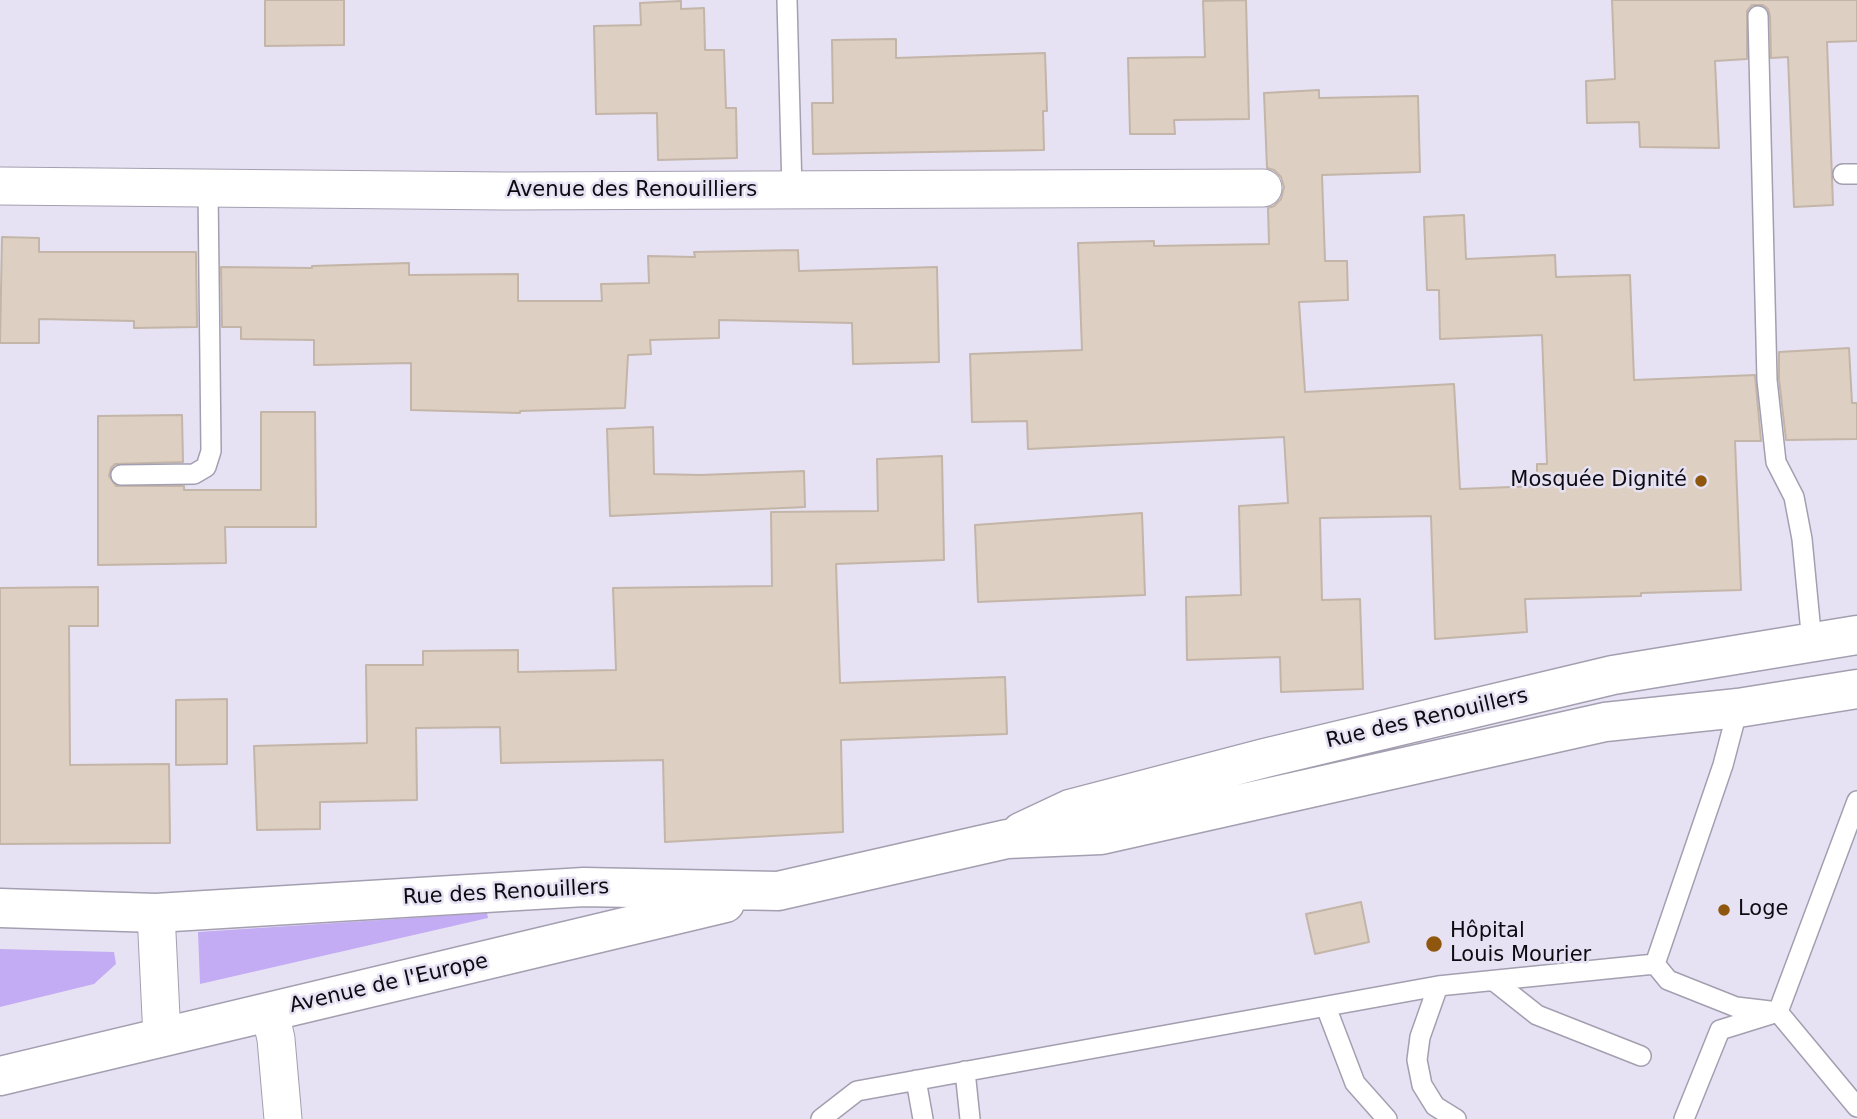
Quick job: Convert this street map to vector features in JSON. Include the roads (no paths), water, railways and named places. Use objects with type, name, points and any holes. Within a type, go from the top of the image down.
[{"type":"street","name":"Avenue des Renouilliers","points":[[0,186],[505,191],[1263,188]]},
{"type":"street","name":"Rue des Renouillers","points":[[1007,839],[1070,809],[1265,758],[1613,675],[1857,635]]},
{"type":"street","points":[[1738,708],[1773,649]]},
{"type":"street","name":"Rue des Renouillers","points":[[0,908],[156,913],[584,887],[778,891],[1007,839],[1101,835],[1605,722],[1738,708],[1857,689]]},
{"type":"street","name":"Avenue de l'Europe","points":[[0,1076],[778,891]]},
{"type":"street","points":[[156,913],[162,1037]]},
{"type":"street","points":[[270,1012],[284,1119]]},
{"type":"lane","points":[[787,0],[792,190]]},
{"type":"lane","points":[[1758,16],[1767,380],[1776,462],[1794,497],[1802,539],[1812,643]]},
{"type":"lane","points":[[121,475],[194,474],[206,467],[211,451],[208,188]]},
{"type":"lane","points":[[1655,964],[1723,765],[1738,708]]},
{"type":"lane","points":[[1778,1012],[1857,801]]},
{"type":"lane","points":[[821,1119],[857,1091],[916,1080],[1438,986],[1655,964]]},
{"type":"lane","points":[[1655,964],[1668,980],[1736,1007],[1778,1012],[1856,1102]]},
{"type":"lane","points":[[1494,981],[1537,1015],[1641,1056]]},
{"type":"lane","points":[[1438,986],[1420,1037],[1417,1060],[1422,1085],[1428,1096],[1435,1106],[1456,1119]]},
{"type":"lane","points":[[1326,1007],[1354,1083],[1387,1119]]},
{"type":"lane","points":[[1684,1119],[1720,1030],[1778,1012]]},
{"type":"lane","points":[[965,1072],[970,1119]]},
{"type":"lane","points":[[916,1080],[923,1119]]},
{"type":"place","name":"Mosquée Dignité","points":[[1701,481]]},
{"type":"place","name":"Loge","points":[[1724,910]]},
{"type":"place","name":"Hôpital Louis Mourier","points":[[1434,944]]}]
